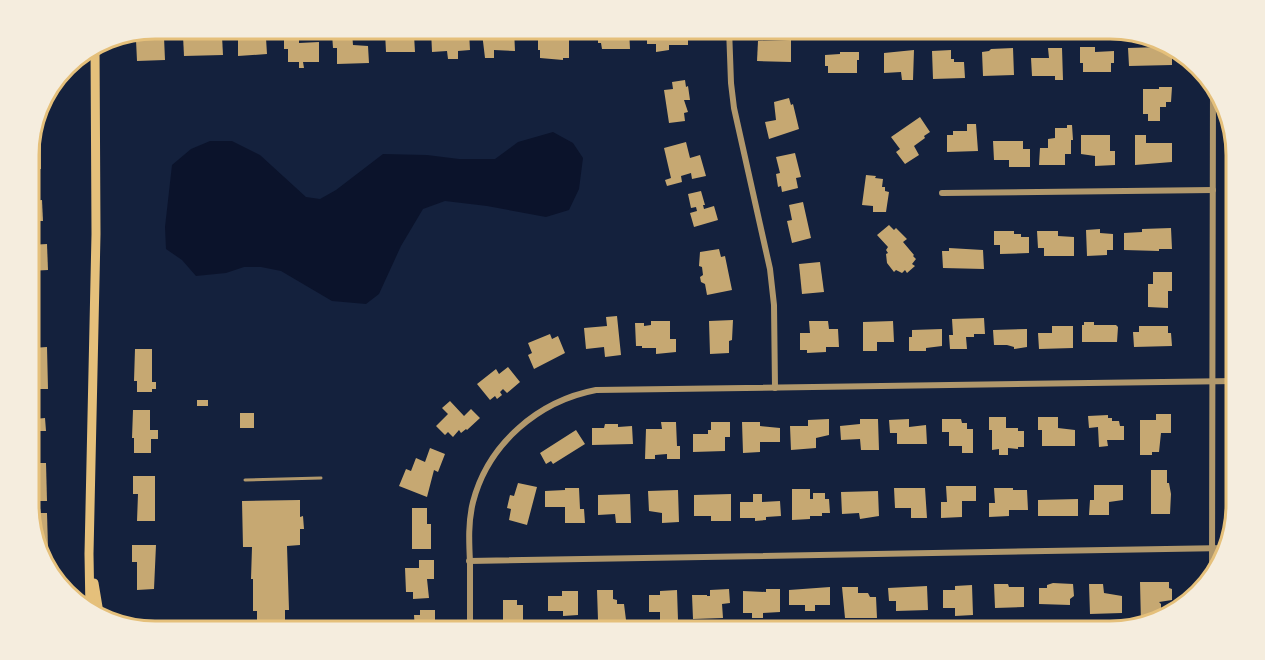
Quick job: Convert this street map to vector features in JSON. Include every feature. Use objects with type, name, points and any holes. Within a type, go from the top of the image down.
[{"type":"main road","points":[[90,600],[96,234],[95,56]]},
{"type":"main road","points":[[89,554],[98,605]]},
{"type":"street","points":[[729,39],[734,108],[772,279],[775,388]]},
{"type":"street","points":[[1212,559],[1213,103]]},
{"type":"street","points":[[942,193],[1213,190]]},
{"type":"street","points":[[470,621],[470,522],[480,481],[505,443],[527,421],[544,409],[567,398],[596,390],[1226,381]]},
{"type":"street","points":[[470,561],[1217,549]]},
{"type":"lane","points":[[245,480],[321,478]]},
{"type":"water","points":[[553,132],[573,143],[583,158],[579,189],[569,210],[546,217],[445,201],[423,209],[401,246],[379,294],[366,304],[332,301],[281,271],[261,267],[244,267],[226,273],[196,276],[182,260],[166,249],[165,227],[172,165],[191,149],[210,141],[232,141],[260,155],[306,197],[320,199],[336,190],[383,154],[495,159],[518,142]]},
{"type":"building","points":[[164,39],[165,60],[137,61],[136,41]]},
{"type":"building","points":[[183,39],[222,39],[223,55],[184,56]]},
{"type":"building","points":[[238,39],[266,39],[267,54],[238,56]]},
{"type":"building","points":[[284,39],[299,39],[299,43],[319,42],[319,62],[303,62],[304,68],[299,68],[299,62],[288,62],[288,49],[284,49]]},
{"type":"building","points":[[332,39],[353,39],[353,45],[368,46],[369,63],[337,64],[337,48],[333,48]]},
{"type":"building","points":[[385,39],[414,39],[415,52],[386,52]]},
{"type":"building","points":[[431,39],[469,39],[470,50],[458,51],[458,59],[448,59],[447,51],[432,52]]},
{"type":"building","points":[[483,39],[514,39],[515,51],[494,50],[494,58],[485,58]]},
{"type":"building","points":[[538,39],[569,39],[569,58],[563,58],[563,60],[540,58],[540,50],[538,50]]},
{"type":"building","points":[[598,39],[630,39],[630,49],[602,49],[601,43],[598,43]]},
{"type":"building","points":[[647,39],[688,39],[688,45],[669,45],[669,50],[656,52],[656,44],[647,44]]},
{"type":"building","points":[[791,40],[791,62],[757,61],[758,41]]},
{"type":"building","points":[[1080,47],[1095,47],[1095,52],[1114,51],[1111,72],[1083,72],[1083,63],[1080,63]]},
{"type":"building","points":[[1152,47],[1172,58],[1172,65],[1129,66],[1128,48]]},
{"type":"building","points":[[1013,48],[1014,75],[983,76],[982,52],[991,49]]},
{"type":"building","points":[[1048,48],[1062,48],[1063,80],[1055,80],[1055,76],[1032,76],[1031,58],[1049,58]]},
{"type":"building","points":[[914,50],[913,80],[902,80],[901,72],[884,73],[884,53]]},
{"type":"building","points":[[951,50],[951,59],[954,59],[954,62],[964,62],[965,78],[933,79],[932,51]]},
{"type":"building","points":[[840,52],[859,52],[857,73],[828,73],[828,66],[825,66],[825,55],[840,54]]},
{"type":"building","points":[[685,80],[690,100],[684,100],[688,112],[684,113],[685,121],[669,123],[664,90],[673,89],[672,82]]},
{"type":"building","points":[[1159,87],[1172,87],[1171,102],[1166,102],[1166,107],[1160,107],[1160,121],[1148,121],[1148,114],[1143,114],[1143,89],[1159,89]]},
{"type":"building","points":[[789,98],[791,105],[793,104],[799,129],[769,139],[765,122],[776,120],[774,102]]},
{"type":"building","points":[[920,117],[930,132],[914,146],[919,155],[905,164],[896,152],[900,149],[891,137]]},
{"type":"building","points":[[967,124],[976,124],[978,151],[947,152],[947,135],[953,135],[953,131],[967,131]]},
{"type":"building","points":[[1067,125],[1072,125],[1073,140],[1071,140],[1071,154],[1065,154],[1065,165],[1039,165],[1040,148],[1048,148],[1048,139],[1055,138],[1055,128],[1067,128]]},
{"type":"building","points":[[1081,135],[1110,135],[1110,151],[1115,151],[1115,165],[1095,166],[1095,156],[1081,154]]},
{"type":"building","points":[[1135,135],[1146,135],[1146,143],[1172,143],[1172,162],[1135,165]]},
{"type":"building","points":[[993,141],[1023,141],[1023,149],[1030,149],[1030,167],[1009,167],[1009,160],[994,160]]},
{"type":"building","points":[[686,142],[690,158],[700,155],[706,176],[692,179],[691,173],[681,176],[682,182],[667,186],[665,180],[671,178],[664,148]]},
{"type":"building","points":[[40,143],[41,143],[41,169],[39,169]]},
{"type":"building","points":[[795,153],[801,177],[796,178],[798,188],[782,192],[781,186],[778,187],[776,174],[780,173],[776,157]]},
{"type":"building","points":[[866,175],[883,179],[882,187],[889,192],[886,212],[873,212],[873,206],[862,205]]},
{"type":"building","points":[[701,191],[704,209],[714,206],[718,220],[694,227],[690,213],[697,211],[696,207],[691,208],[688,194]]},
{"type":"building","points":[[39,200],[42,200],[43,221],[39,221]]},
{"type":"building","points":[[803,202],[811,238],[792,243],[787,221],[792,220],[789,205]]},
{"type":"building","points":[[889,225],[894,230],[896,228],[907,239],[903,242],[916,259],[912,264],[915,266],[907,273],[905,270],[902,273],[896,270],[894,272],[887,263],[886,250],[888,247],[877,235]]},
{"type":"building","points":[[1171,228],[1172,249],[1124,250],[1124,233],[1142,232],[1142,229]]},
{"type":"building","points":[[1100,229],[1100,233],[1113,234],[1113,250],[1107,250],[1107,255],[1087,256],[1086,230]]},
{"type":"building","points":[[994,231],[1014,231],[1014,234],[1021,234],[1021,237],[1029,237],[1029,253],[1000,254],[1000,245],[994,245]]},
{"type":"building","points":[[1037,231],[1058,231],[1058,236],[1074,237],[1074,256],[1044,256],[1044,248],[1038,248]]},
{"type":"building","points":[[39,244],[47,244],[48,270],[39,270]]},
{"type":"building","points":[[949,248],[983,250],[984,269],[943,268],[942,251],[949,251]]},
{"type":"building","points":[[719,249],[721,257],[725,256],[732,290],[707,295],[705,284],[701,282],[700,277],[703,275],[702,267],[699,266],[700,252]]},
{"type":"building","points":[[820,262],[824,292],[802,294],[799,264]]},
{"type":"building","points":[[1153,272],[1172,272],[1172,291],[1168,291],[1168,308],[1148,307],[1148,284],[1153,284]]},
{"type":"building","points":[[617,316],[621,355],[605,357],[604,347],[586,349],[584,328],[607,326],[606,317]]},
{"type":"building","points":[[984,318],[985,334],[966,337],[967,349],[950,349],[949,335],[953,335],[952,319]]},
{"type":"building","points":[[733,320],[729,353],[710,354],[709,321]]},
{"type":"building","points":[[651,321],[670,321],[670,339],[676,339],[676,352],[656,354],[656,348],[636,346],[635,323],[644,323],[644,326],[651,325]]},
{"type":"building","points":[[809,321],[828,321],[829,329],[838,329],[839,347],[826,347],[826,352],[807,353],[807,350],[800,350],[800,333],[810,333]]},
{"type":"building","points":[[893,321],[894,342],[877,342],[877,351],[863,351],[863,322]]},
{"type":"building","points":[[1084,322],[1094,322],[1094,325],[1116,325],[1118,327],[1117,342],[1082,342]]},
{"type":"building","points":[[1052,326],[1073,326],[1073,348],[1039,349],[1038,333],[1052,333]]},
{"type":"building","points":[[1139,326],[1168,326],[1172,346],[1134,347],[1133,332],[1139,332]]},
{"type":"building","points":[[942,329],[942,346],[926,348],[926,351],[909,351],[909,337],[912,337],[912,330]]},
{"type":"building","points":[[1027,329],[1027,347],[1014,349],[1007,345],[994,345],[993,330]]},
{"type":"building","points":[[550,334],[552,339],[558,336],[565,353],[534,369],[528,355],[532,353],[528,343]]},
{"type":"building","points":[[47,347],[48,389],[39,389],[39,348]]},
{"type":"building","points":[[135,349],[152,349],[152,382],[156,382],[156,389],[152,389],[152,392],[137,392],[137,381],[134,381]]},
{"type":"building","points":[[508,367],[520,382],[507,393],[503,389],[500,392],[502,395],[497,399],[495,396],[490,400],[477,384],[496,369],[499,374]]},
{"type":"building","points":[[197,400],[208,400],[208,406],[197,406]]},
{"type":"building","points":[[450,401],[464,416],[471,409],[480,418],[467,430],[461,433],[459,430],[453,437],[448,432],[445,435],[436,426],[448,414],[442,408]]},
{"type":"building","points":[[133,410],[150,410],[150,430],[158,430],[158,439],[151,439],[151,453],[134,453]]},
{"type":"building","points":[[240,413],[254,413],[254,428],[240,428]]},
{"type":"building","points":[[1156,414],[1171,414],[1171,433],[1161,433],[1159,452],[1152,452],[1152,455],[1140,455],[1140,420],[1156,420]]},
{"type":"building","points":[[1108,415],[1112,421],[1119,421],[1120,426],[1124,426],[1124,440],[1107,440],[1108,446],[1099,447],[1098,427],[1089,428],[1088,416]]},
{"type":"building","points":[[989,417],[1006,417],[1006,428],[1018,428],[1018,431],[1024,431],[1024,447],[1008,448],[1008,455],[999,455],[999,449],[992,450],[992,430],[989,430]]},
{"type":"building","points":[[1038,417],[1058,417],[1058,428],[1075,430],[1075,446],[1042,446],[1042,430],[1038,430]]},
{"type":"building","points":[[45,418],[46,431],[39,431],[39,419]]},
{"type":"building","points":[[829,419],[829,435],[816,438],[816,448],[791,450],[790,426],[808,426],[808,420]]},
{"type":"building","points":[[860,419],[878,419],[879,450],[861,450],[860,439],[841,440],[840,426],[860,424]]},
{"type":"building","points":[[909,419],[909,427],[926,425],[927,444],[897,444],[897,433],[890,433],[889,420]]},
{"type":"building","points":[[942,419],[961,419],[962,423],[967,423],[967,429],[973,429],[973,453],[962,453],[962,446],[949,446],[949,432],[942,432]]},
{"type":"building","points":[[661,422],[676,422],[680,459],[667,459],[667,454],[655,455],[655,459],[645,459],[646,429],[662,429]]},
{"type":"building","points":[[711,422],[730,422],[730,437],[725,437],[725,451],[693,452],[693,434],[708,434],[708,430],[711,430]]},
{"type":"building","points":[[742,422],[760,422],[760,426],[780,428],[780,442],[760,442],[760,452],[743,453]]},
{"type":"building","points":[[605,424],[618,424],[618,427],[632,426],[633,444],[592,445],[592,428],[604,428]]},
{"type":"building","points":[[576,430],[585,444],[553,464],[551,461],[546,464],[540,453]]},
{"type":"building","points":[[430,448],[445,454],[438,472],[434,470],[427,497],[399,486],[406,469],[411,471],[416,458],[425,462]]},
{"type":"building","points":[[39,463],[46,463],[47,501],[39,501]]},
{"type":"building","points":[[1151,470],[1167,470],[1167,483],[1169,483],[1171,494],[1170,514],[1151,514]]},
{"type":"building","points":[[133,476],[155,476],[155,521],[137,521],[138,494],[133,494]]},
{"type":"building","points":[[518,483],[537,487],[527,525],[509,520],[511,509],[507,508],[510,495],[514,496]]},
{"type":"building","points":[[1094,485],[1123,485],[1123,500],[1109,502],[1109,515],[1089,515],[1090,500],[1094,500]]},
{"type":"building","points":[[946,486],[976,486],[976,501],[962,501],[962,517],[941,518],[941,502],[947,502]]},
{"type":"building","points":[[565,488],[579,488],[580,509],[584,509],[585,523],[565,523],[565,507],[545,507],[545,491],[565,490]]},
{"type":"building","points":[[894,488],[925,488],[927,518],[911,518],[911,508],[895,508]]},
{"type":"building","points":[[994,488],[1027,490],[1028,510],[1009,510],[1009,516],[989,517],[989,503],[995,503]]},
{"type":"building","points":[[792,489],[810,489],[810,499],[813,499],[813,493],[825,493],[825,499],[829,499],[830,513],[810,516],[810,519],[792,520]]},
{"type":"building","points":[[678,490],[679,522],[662,523],[662,513],[649,511],[648,491]]},
{"type":"building","points":[[878,491],[879,516],[860,519],[859,513],[842,514],[841,492]]},
{"type":"building","points":[[630,494],[631,523],[616,523],[615,514],[598,515],[598,495]]},
{"type":"building","points":[[731,494],[731,521],[711,521],[711,516],[694,516],[694,495]]},
{"type":"building","points":[[753,494],[762,494],[762,502],[780,501],[781,516],[766,517],[766,520],[755,521],[755,518],[740,518],[740,502],[753,502]]},
{"type":"building","points":[[1078,499],[1078,516],[1038,516],[1038,500]]},
{"type":"building","points":[[300,500],[300,517],[303,516],[304,529],[300,529],[300,545],[287,546],[289,610],[285,610],[285,621],[257,621],[257,611],[253,611],[252,547],[243,547],[242,501]]},
{"type":"building","points":[[412,508],[427,508],[427,524],[431,524],[431,549],[412,549]]},
{"type":"building","points":[[40,513],[47,513],[48,548],[43,535]]},
{"type":"building","points":[[132,545],[156,545],[154,589],[137,590],[137,562],[132,562]]},
{"type":"building","points":[[419,560],[434,560],[434,579],[427,579],[429,598],[413,599],[413,592],[406,592],[405,568],[419,568]]},
{"type":"building","points":[[1140,582],[1169,582],[1169,588],[1172,589],[1172,600],[1159,602],[1161,609],[1141,617]]},
{"type":"building","points":[[994,584],[1024,587],[1024,607],[995,608]]},
{"type":"building","points":[[1073,584],[1074,596],[1070,599],[1070,605],[1039,604],[1039,588],[1047,588],[1047,585]]},
{"type":"building","points":[[1089,584],[1103,584],[1104,593],[1122,596],[1122,613],[1090,614]]},
{"type":"building","points":[[972,585],[973,615],[955,616],[955,608],[943,608],[943,590],[955,590],[955,586]]},
{"type":"building","points":[[927,586],[928,610],[896,611],[896,601],[889,601],[888,588]]},
{"type":"building","points":[[830,587],[830,605],[815,605],[815,611],[805,611],[805,605],[789,605],[789,590]]},
{"type":"building","points":[[842,587],[858,587],[858,593],[868,593],[870,597],[876,597],[877,618],[845,618]]},
{"type":"building","points":[[729,589],[730,603],[722,604],[723,618],[693,619],[692,595],[710,596],[710,590]]},
{"type":"building","points":[[766,589],[780,589],[780,612],[763,613],[763,618],[752,618],[752,613],[743,613],[743,591],[766,592]]},
{"type":"building","points":[[597,590],[613,590],[613,599],[617,600],[617,604],[624,604],[626,620],[598,620]]},
{"type":"building","points":[[677,590],[678,620],[660,620],[660,612],[649,612],[649,595],[660,595],[660,591]]},
{"type":"building","points":[[562,591],[578,591],[578,615],[563,616],[563,611],[548,611],[548,596],[562,596]]},
{"type":"building","points":[[503,600],[517,600],[517,605],[523,605],[523,621],[503,621]]},
{"type":"building","points":[[420,610],[435,610],[435,621],[414,621],[414,615],[420,615]]}]
